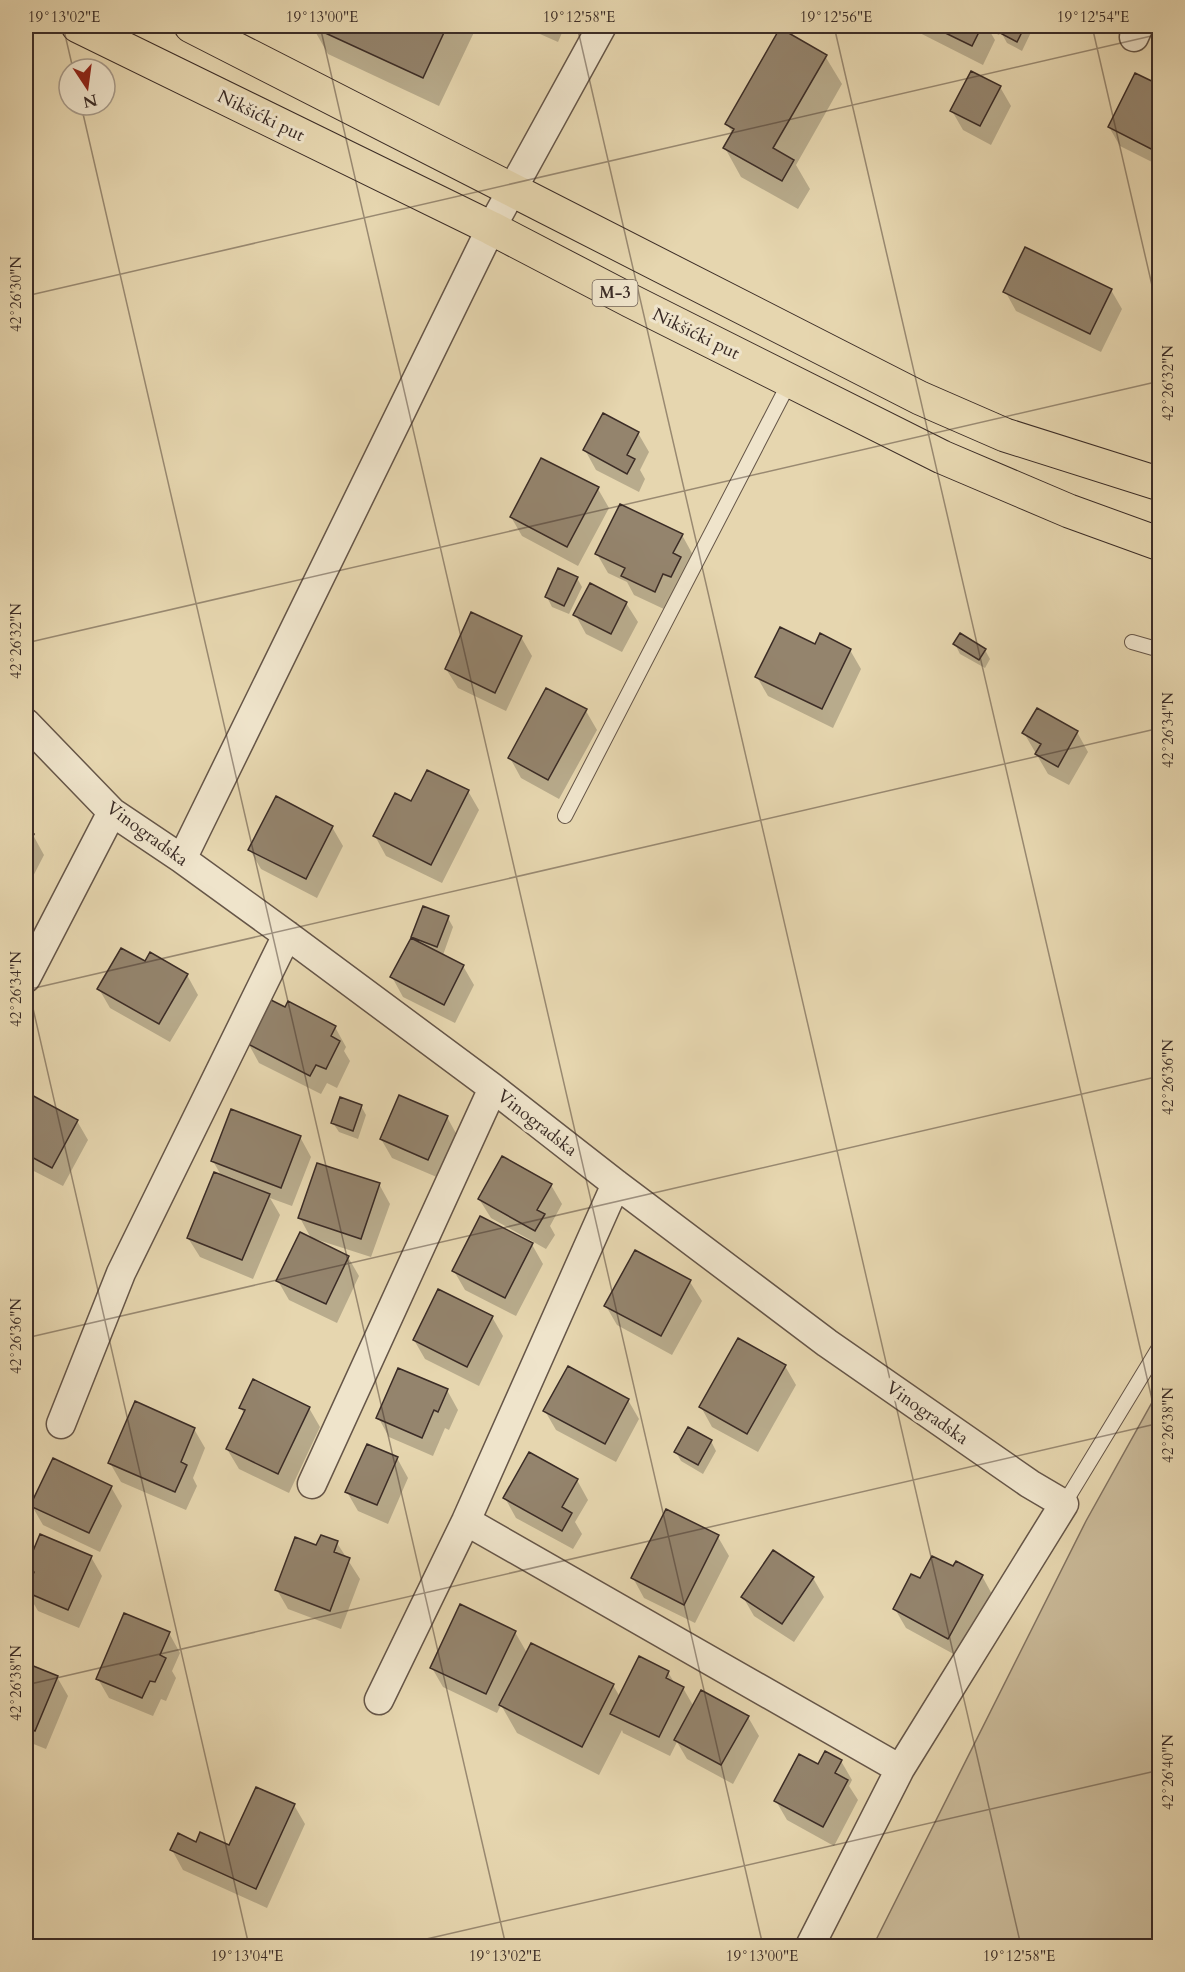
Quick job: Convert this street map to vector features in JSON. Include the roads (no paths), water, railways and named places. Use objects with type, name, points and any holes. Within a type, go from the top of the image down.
[{"type":"main road","name":"Nikšićki put","points":[[78,26],[491,228],[890,432],[1069,511],[1160,544]]},
{"type":"main road","points":[[191,26],[931,402],[1005,435],[1160,483]]},
{"type":"street","points":[[182,859],[491,228],[602,26]]},
{"type":"street","name":"Vinogradska","points":[[26,723],[112,812],[287,935],[493,1088],[827,1343],[1030,1484],[1064,1504]]},
{"type":"street","points":[[26,978],[112,812]]},
{"type":"street","points":[[61,1424],[121,1273],[287,935]]},
{"type":"street","points":[[312,1484],[493,1088]]},
{"type":"street","points":[[379,1700],[466,1521],[616,1184]]},
{"type":"street","points":[[810,1947],[900,1768],[1064,1504]]},
{"type":"street","points":[[466,1521],[900,1768]]},
{"type":"lane","points":[[565,816],[790,381]]},
{"type":"lane","points":[[1132,642],[1160,650]]},
{"type":"lane","points":[[1064,1504],[1160,1346]]}]
